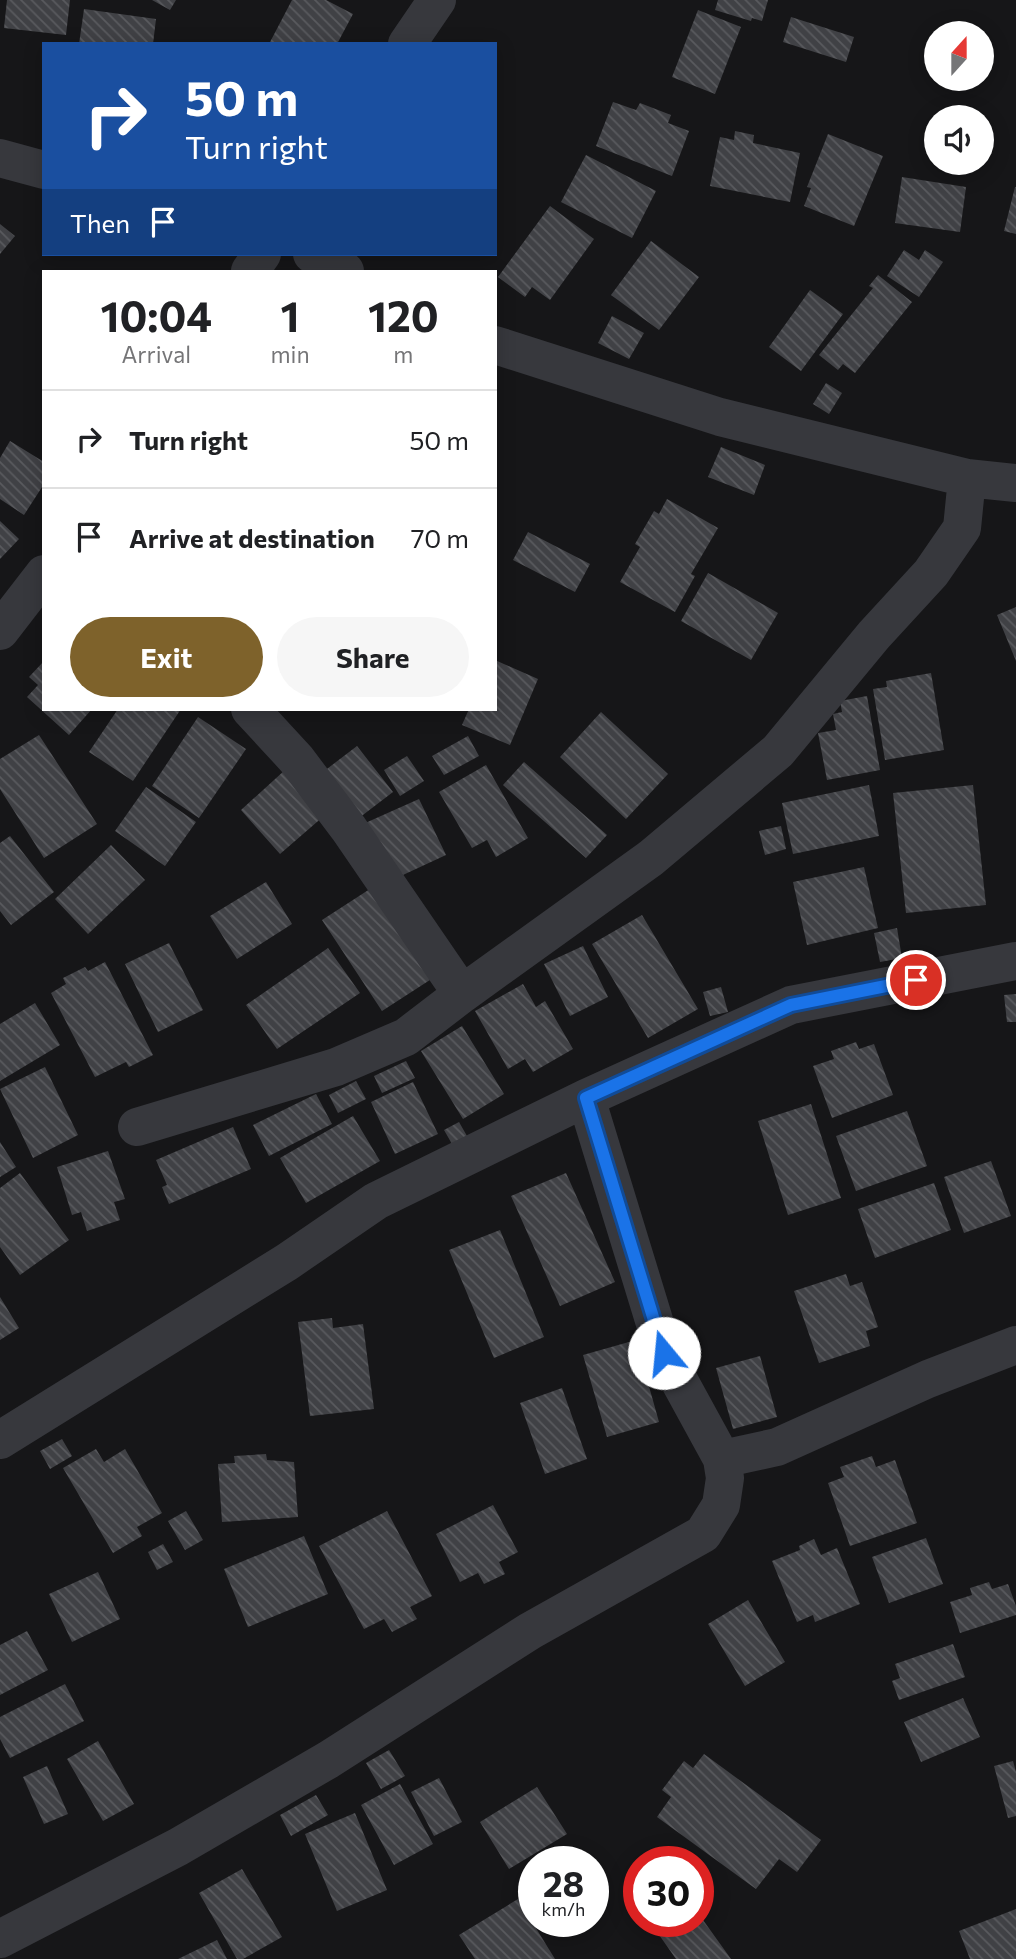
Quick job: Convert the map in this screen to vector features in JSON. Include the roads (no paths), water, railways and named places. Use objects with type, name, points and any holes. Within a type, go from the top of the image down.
[{"type":"street","points":[[408,42],[438,0]]},
{"type":"street","points":[[0,158],[42,169]]},
{"type":"street","points":[[316,256],[343,270]]},
{"type":"street","points":[[497,346],[720,417],[967,478],[1016,483]]},
{"type":"street","points":[[138,1127],[336,1067],[406,1037],[651,858],[778,751],[874,635],[931,573],[962,528],[967,478]]},
{"type":"street","points":[[0,631],[42,578]]},
{"type":"street","points":[[252,711],[297,760],[349,829],[462,994]]},
{"type":"street","points":[[0,1440],[287,1262],[376,1201],[586,1098],[791,1005],[1016,961]]},
{"type":"street","points":[[0,1939],[201,1833],[328,1760],[530,1632],[703,1534],[721,1505],[725,1478],[722,1458],[664,1353],[586,1098]]},
{"type":"street","points":[[722,1458],[778,1447],[928,1379],[1016,1345]]}]
